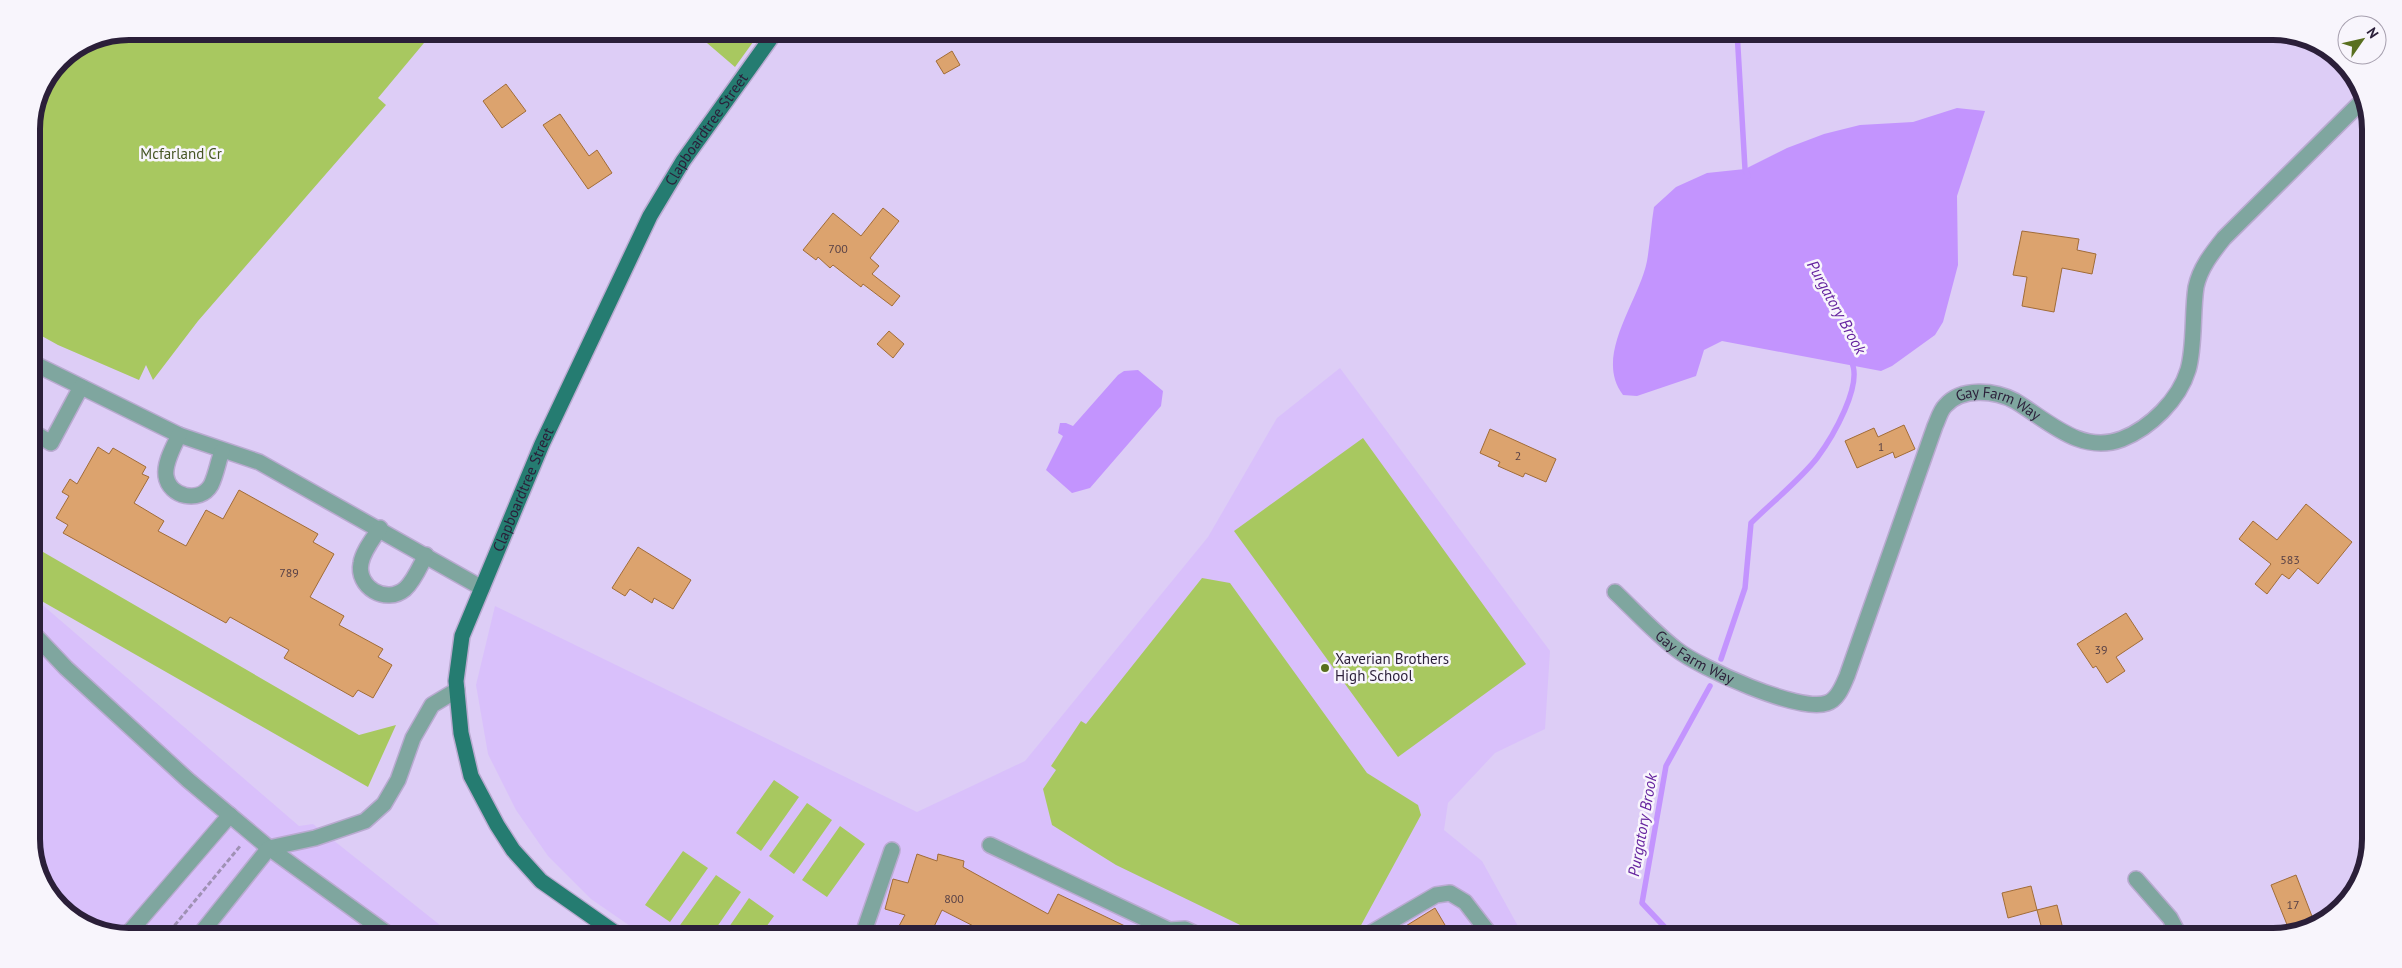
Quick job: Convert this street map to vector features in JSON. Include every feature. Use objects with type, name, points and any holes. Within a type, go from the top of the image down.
[{"type":"main road","name":"Clapboardtree Street","points":[[608,928],[541,880],[513,850],[497,825],[471,776],[461,733],[456,681],[462,636],[546,435],[650,216],[684,161],[770,40]]},
{"type":"street","name":"Gay Farm Way","points":[[1615,592],[1676,650],[1720,674],[1796,703],[1814,706],[1830,703],[1840,692],[1847,676],[1934,426],[1945,406],[1963,393],[1987,392],[2014,400],[2054,428],[2077,438],[2097,442],[2120,440],[2140,430],[2158,415],[2176,394],[2188,370],[2196,286],[2203,268],[2212,253],[2224,238],[2358,105]]},
{"type":"street","points":[[40,366],[179,435],[259,462],[380,528],[482,588]]},
{"type":"street","points":[[40,436],[51,443],[81,387]]},
{"type":"street","points":[[179,435],[166,468],[166,476],[174,490],[181,495],[190,496],[205,491],[211,485],[222,451]]},
{"type":"street","points":[[380,528],[361,563],[363,579],[374,592],[391,595],[406,588],[426,556]]},
{"type":"street","points":[[40,640],[66,668],[230,815],[269,848],[380,928]]},
{"type":"street","points":[[205,928],[269,848],[315,838],[365,821],[384,804],[394,788],[413,738],[432,705],[457,690]]},
{"type":"street","points":[[133,928],[230,815]]},
{"type":"street","points":[[990,845],[1165,928]]},
{"type":"street","points":[[865,928],[892,850]]},
{"type":"street","points":[[2136,879],[2170,918],[2175,928]]},
{"type":"street","points":[[1379,928],[1436,895],[1450,893],[1465,902],[1485,928]]},
{"type":"path","points":[[172,928],[251,832]]},
{"type":"shaded area","name":"Xaverian Brothers High School","points":[[1340,368],[1550,651],[1545,729],[1495,753],[1448,803],[1444,830],[1482,861],[1519,928],[633,928],[591,899],[548,856],[516,810],[488,754],[476,685],[495,606],[917,812],[1025,761],[1208,537],[1277,418]]},
{"type":"shaded area","points":[[40,603],[299,826],[313,824],[444,928],[123,928],[100,923],[75,910],[52,884],[43,862],[40,845]]},
{"type":"green space","name":"Mcfarland Cr","points":[[123,40],[426,40],[378,98],[386,105],[198,321],[153,380],[146,365],[139,380],[58,345],[40,335],[40,129],[42,111],[47,95],[55,79],[70,62],[90,49],[106,43]]},
{"type":"green space","points":[[704,40],[754,40],[735,67]]},
{"type":"green space","points":[[1363,438],[1526,664],[1398,757],[1234,531]]},
{"type":"green space","points":[[40,550],[359,735],[396,725],[368,787],[40,600]]},
{"type":"green space","points":[[1202,578],[1230,583],[1367,773],[1418,805],[1421,815],[1360,928],[1246,928],[1116,865],[1052,825],[1043,789],[1056,770],[1051,766],[1081,721],[1086,724]]},
{"type":"green space","points":[[774,780],[799,797],[761,851],[736,833]]},
{"type":"green space","points":[[807,803],[832,820],[794,874],[769,856]]},
{"type":"green space","points":[[840,826],[865,844],[827,897],[802,880]]},
{"type":"green space","points":[[683,851],[708,868],[670,922],[645,905]]},
{"type":"green space","points":[[716,875],[741,892],[716,928],[678,928]]},
{"type":"green space","points":[[749,898],[774,916],[765,928],[728,928]]},
{"type":"water","points":[[1957,108],[1985,111],[1957,196],[1958,265],[1943,322],[1935,335],[1892,366],[1881,371],[1722,341],[1704,350],[1696,376],[1637,396],[1623,395],[1615,380],[1613,363],[1615,346],[1647,261],[1654,207],[1676,187],[1707,173],[1745,169],[1787,148],[1824,134],[1860,125],[1913,122]]},
{"type":"water","points":[[1138,370],[1163,391],[1161,406],[1090,488],[1072,493],[1046,470],[1063,436],[1058,433],[1060,423],[1073,426],[1118,375],[1124,371]]},
{"type":"building","points":[[952,51],[960,65],[944,74],[936,61]]},
{"type":"building","points":[[506,84],[526,111],[502,128],[483,101]]},
{"type":"building","points":[[560,114],[589,156],[597,150],[612,173],[588,189],[543,125]]},
{"type":"building","points":[[883,208],[899,221],[870,258],[879,266],[872,274],[900,296],[892,306],[863,284],[861,287],[833,265],[830,268],[818,257],[816,260],[803,250],[833,213],[861,236]]},
{"type":"building","points":[[2022,231],[2079,239],[2077,250],[2096,254],[2092,274],[2062,268],[2054,312],[2022,306],[2027,277],[2013,275]]},
{"type":"building","points":[[889,331],[904,344],[893,358],[877,344]]},
{"type":"building","points":[[1904,425],[1915,449],[1895,458],[1893,452],[1857,468],[1845,441],[1874,428],[1878,437]]},
{"type":"building","points":[[1490,429],[1556,459],[1546,482],[1525,473],[1523,477],[1498,466],[1500,462],[1480,453]]},
{"type":"building","points":[[98,447],[109,454],[113,448],[146,467],[142,474],[149,477],[134,503],[164,521],[158,531],[186,546],[206,510],[223,519],[239,490],[318,534],[313,542],[334,554],[310,597],[344,616],[339,625],[383,649],[378,657],[392,665],[373,698],[358,690],[353,697],[284,658],[289,650],[230,617],[226,623],[63,533],[68,525],[56,518],[69,496],[62,492],[70,479],[77,484]]},
{"type":"building","points":[[2306,504],[2352,542],[2318,584],[2298,568],[2289,579],[2282,574],[2267,594],[2255,584],[2271,564],[2239,539],[2253,521],[2277,540]]},
{"type":"building","points":[[638,547],[691,580],[673,609],[654,598],[652,603],[630,589],[625,596],[612,588]]},
{"type":"building","points":[[2126,613],[2143,639],[2116,657],[2125,671],[2107,683],[2096,666],[2093,668],[2077,644]]},
{"type":"building","points":[[917,854],[937,861],[938,854],[964,861],[963,867],[1048,914],[1058,894],[1129,928],[977,928],[942,910],[933,928],[898,928],[905,915],[885,909],[893,879],[908,883]]},
{"type":"building","points":[[2296,875],[2313,919],[2288,927],[2271,885]]},
{"type":"building","points":[[2031,886],[2037,910],[2008,918],[2002,893]]},
{"type":"building","points":[[2057,905],[2063,928],[2042,928],[2037,910]]},
{"type":"building","points":[[1435,908],[1447,928],[1403,928]]},
{"type":"waterway","name":"Purgatory Brook","points":[[1738,40],[1745,169],[1748,176]]},
{"type":"waterway","name":"Purgatory Brook","points":[[1721,659],[1745,588],[1751,523],[1810,466],[1830,438],[1850,397],[1854,371],[1851,361]]},
{"type":"waterway","name":"Purgatory Brook","points":[[1666,928],[1642,903],[1666,766],[1710,686]]},
{"type":"place","name":"Xaverian Brothers High School","points":[[1325,668]]}]
